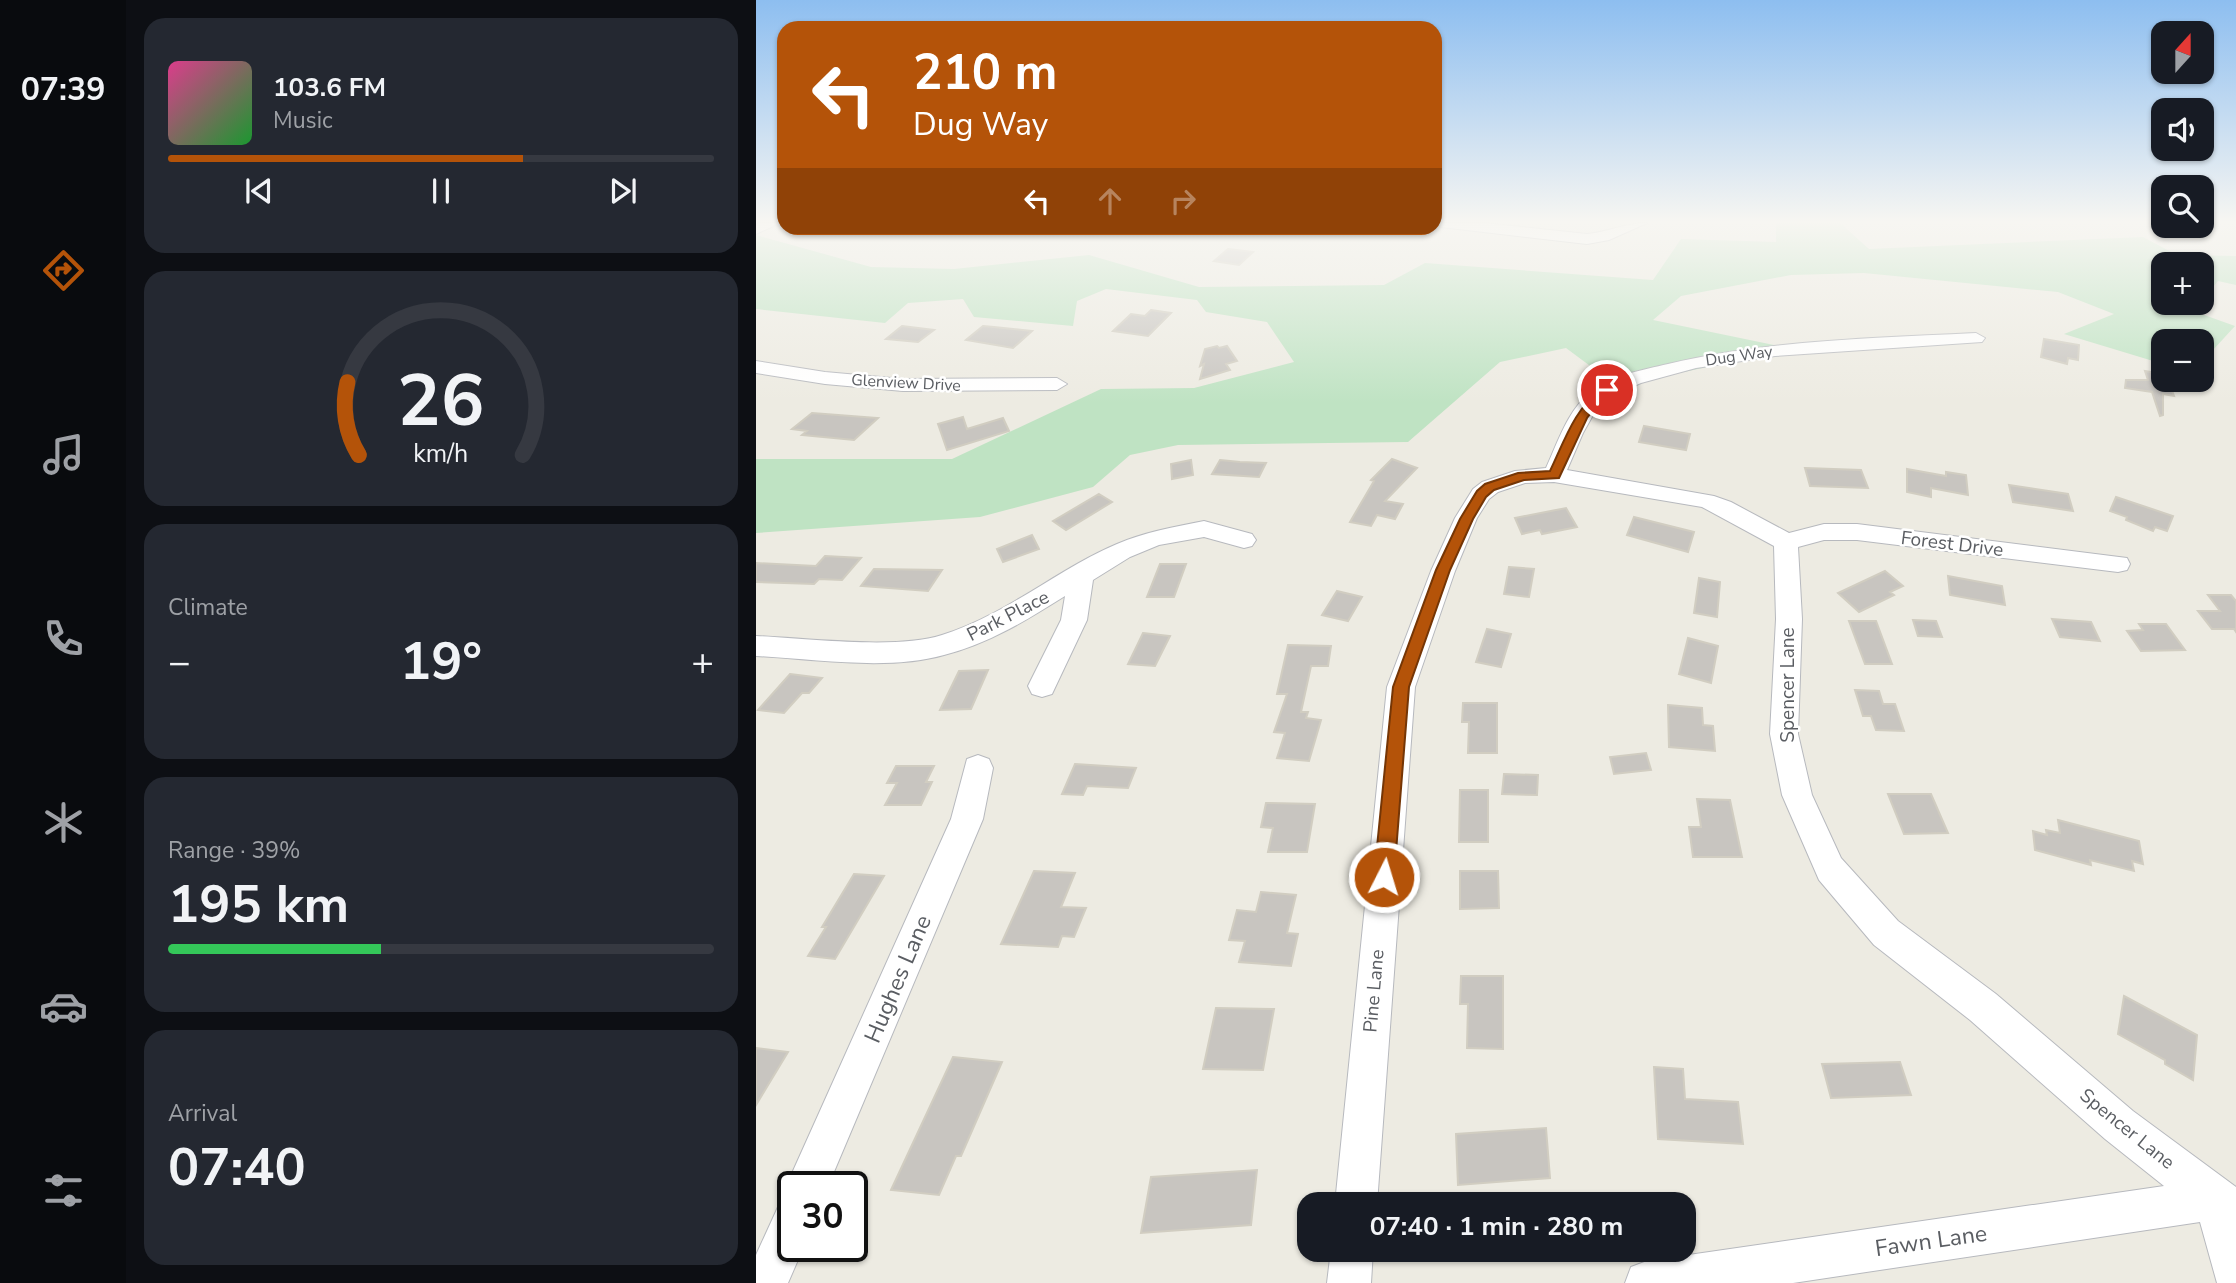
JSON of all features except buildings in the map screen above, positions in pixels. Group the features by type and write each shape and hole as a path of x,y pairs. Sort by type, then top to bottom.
{"street":[{"name":"Dug Way","path":"1554,475 1589,406 1607,390 1642,377 1687,364 1762,352 1976,338"},
{"name":"Glenview Drive","path":"756,367 903,386 1057,384"},
{"path":"1554,475 1706,501 1723,507 1786,542"},
{"name":"Pine Lane","path":"1357,1192 1401,687 1443,570 1466,519 1481,494 1503,481 1523,476 1554,475"},
{"name":"Park Place","path":"756,646 894,652 942,646 1001,623 1122,551 1171,533 1204,529 1244,540"},
{"name":"Forest Drive","path":"1786,542 1824,532 1857,532 2118,565"},
{"name":"Spencer Lane","path":"1786,542 1789,619 1784,734 1797,795 1830,869 1886,933 1983,1007 2119,1125 2226,1203"},
{"path":"1042,686 1074,620 1081,577"},
{"name":"Hughes Lane","path":"814,1171 967,819 978,768"},
{"path":"2226,1203 2236,1276"},
{"name":"Fawn Lane","path":"1647,1283 2226,1203"},
{"path":"766,1283 777,1258"},
{"path":"1349,1283 1351,1262"}],"green space":[{"path":"756,283 1185,283 1199,287 1388,283 1750,283 1681,296 1653,320 1793,349 1617,386 1566,348 1500,362 1408,442 1178,445 1130,455 1093,487 980,517 756,533 756,459 952,459 1101,389 1194,388 1294,362 1267,322 1206,312 1197,300 1106,289 1077,301 1073,326 974,317 963,299 908,303 885,323 756,309"},
{"path":"1965,283 2151,283 2151,315 2204,315 2235,326 2214,349 2214,329 2151,329 2151,360 2064,334 2114,314 2058,292"}],"route":[{"path":"1384,877 1401,687 1443,570 1466,519 1481,494 1490,487 1523,476 1554,475 1581,418 1597,397 1607,390"}]}
